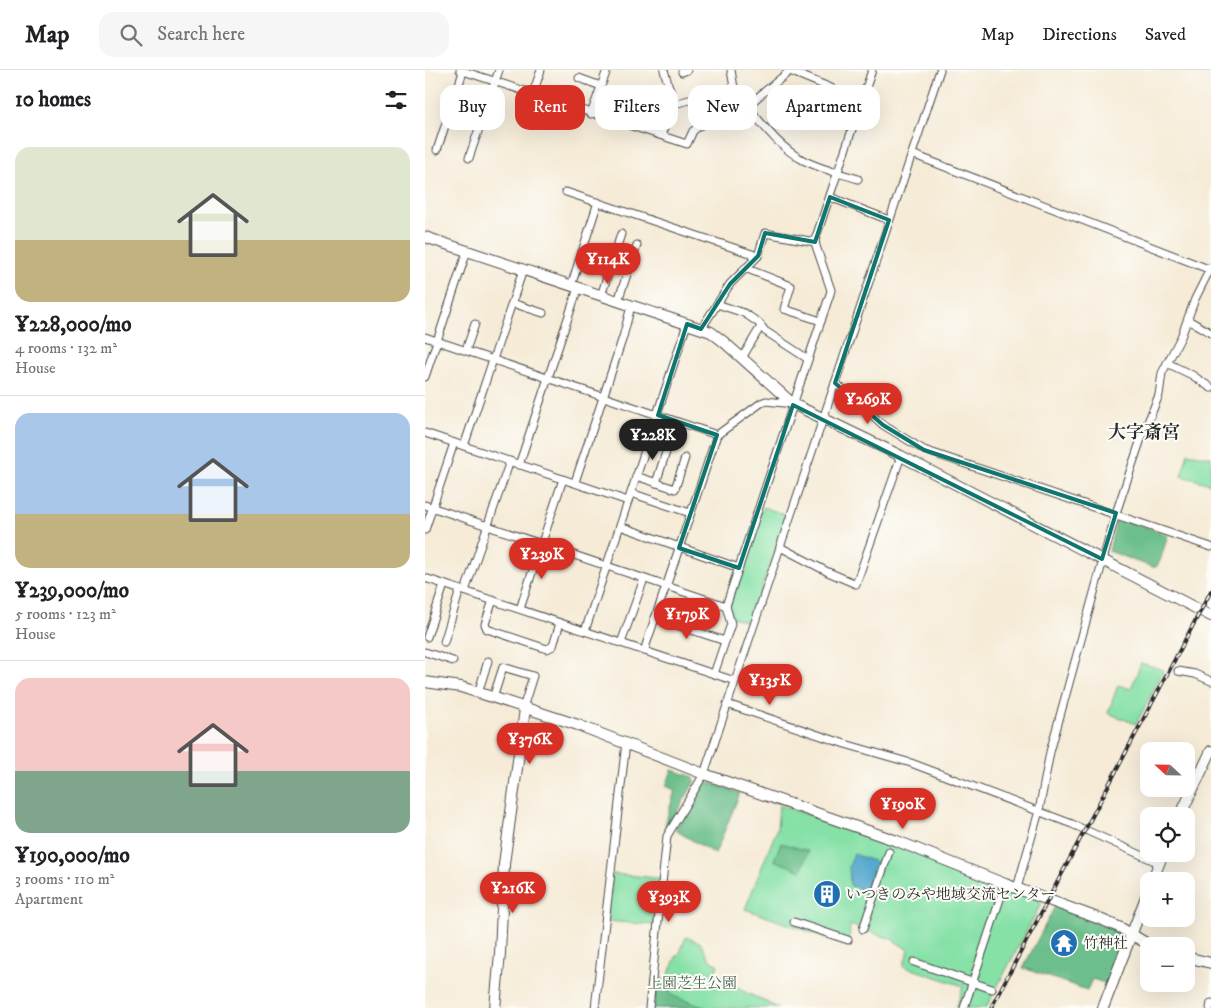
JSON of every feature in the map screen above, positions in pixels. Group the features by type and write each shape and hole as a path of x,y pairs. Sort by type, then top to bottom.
{"street":[{"path":"469,158 499,70"},
{"path":"536,85 541,70"},
{"path":"601,85 607,70"},
{"path":"664,70 668,85"},
{"path":"731,70 734,85"},
{"path":"757,95 790,70 824,85"},
{"path":"714,674 731,624 726,606 831,290 815,242 872,70"},
{"path":"649,1008 667,836 704,774 940,70"},
{"path":"437,150 461,71 475,72 515,87"},
{"path":"579,78 598,85"},
{"path":"591,114 595,103"},
{"path":"585,112 687,144 695,130"},
{"path":"757,119 773,137 800,159 858,179"},
{"path":"661,135 663,130"},
{"path":"912,154 1211,269 1195,299 1188,320 1167,362 1159,395 1141,439 1116,514 1050,752 1039,812 1017,888"},
{"path":"566,192 758,256"},
{"path":"830,196 889,220"},
{"path":"519,465 548,378 598,202"},
{"path":"700,328 730,284 758,256 765,233 815,242"},
{"path":"601,296 621,234"},
{"path":"425,237 717,335 793,404 901,456 1211,616"},
{"path":"618,302 637,245"},
{"path":"425,377 467,251"},
{"path":"745,268 791,286 784,309 821,321"},
{"path":"464,446 523,270"},
{"path":"512,303 543,313"},
{"path":"717,304 744,314 759,323 765,331 808,359"},
{"path":"575,482 631,306"},
{"path":"1188,320 1211,333"},
{"path":"466,350 475,324"},
{"path":"585,631 687,324"},
{"path":"742,358 761,326"},
{"path":"425,337 717,435"},
{"path":"1167,362 1192,375 1211,388"},
{"path":"835,383 883,425 924,450 1211,547"},
{"path":"645,651 717,435 761,403 766,401 793,404"},
{"path":"425,433 628,501"},
{"path":"425,530 429,507 454,443"},
{"path":"656,483 666,452"},
{"path":"780,547 855,584 901,456"},
{"path":"636,476 675,489 685,458"},
{"path":"444,642 510,461"},
{"path":"520,610 563,479"},
{"path":"631,493 690,513"},
{"path":"429,507 726,606"},
{"path":"620,526 739,568"},
{"path":"621,643 643,579"},
{"path":"426,581 463,590 735,681"},
{"path":"427,637 443,584"},
{"path":"493,600 485,624 487,629 547,649 553,646 560,623"},
{"path":"655,618 725,641"},
{"path":"425,652 453,661"},
{"path":"477,693 488,661"},
{"path":"493,698 503,667 533,676 524,708 504,864 500,953 495,1008"},
{"path":"1178,671 1195,674 1211,681"},
{"path":"425,686 425,682 448,685 578,725 704,774 897,841 1005,884 1094,916 1121,928 1140,939"},
{"path":"727,704 845,744 911,763 1140,850"},
{"path":"595,1008 626,743"},
{"path":"1184,807 1211,751"},
{"path":"863,929 889,852"},
{"path":"964,1008 1005,884"},
{"path":"1103,1008 1140,912"},
{"path":"794,922 847,940"},
{"path":"1195,959 1211,963"},
{"path":"914,962 992,989"},
{"path":"1209,1008 1211,1003"}],"highlighted area":[{"path":"830,197 889,220 835,383 883,425 924,450 1116,513 1102,559 793,405 739,568 679,548 717,435 658,415 687,324 701,329 730,284 758,256 765,233 815,242"}],"green space":[{"path":"1188,453 1211,457 1211,484 1181,476"},
{"path":"763,507 787,515 750,623 732,617 729,607"},
{"path":"1117,517 1168,535 1160,561 1156,567 1109,551"},
{"path":"1141,663 1164,670 1136,724 1108,713 1118,685 1131,689"},
{"path":"672,770 694,777 695,781 668,827 665,825 675,790 666,786"},
{"path":"705,781 740,793 715,854 675,830"},
{"path":"779,805 887,841 1042,902 986,1008 956,1008 963,986 903,966 909,950 891,939 850,925 849,946 745,909 777,829"},
{"path":"781,843 808,851 801,871 774,860"},
{"path":"613,874 659,878 654,925 607,921"},
{"path":"1055,906 1120,932 1123,942 1107,984 1092,979 1087,990 1023,968"},
{"name":"上園芝生公園","path":"686,937 701,943 710,960 718,965 715,973 745,992 778,1008 653,1008 656,977 666,980"},
{"path":"657,982 671,988 670,993 673,996 706,1008 654,1008"}],"water":[{"path":"854,854 876,862 865,891 850,885 849,866"}],"railway":[{"path":"991,1008 1211,591"}],"place":[{"name":"いつきのみや地域交流センター","path":"827,894"},
{"name":"竹神社","path":"1064,943"}],"district":[{"name":"大字斎宮","path":"1144,433"}]}
